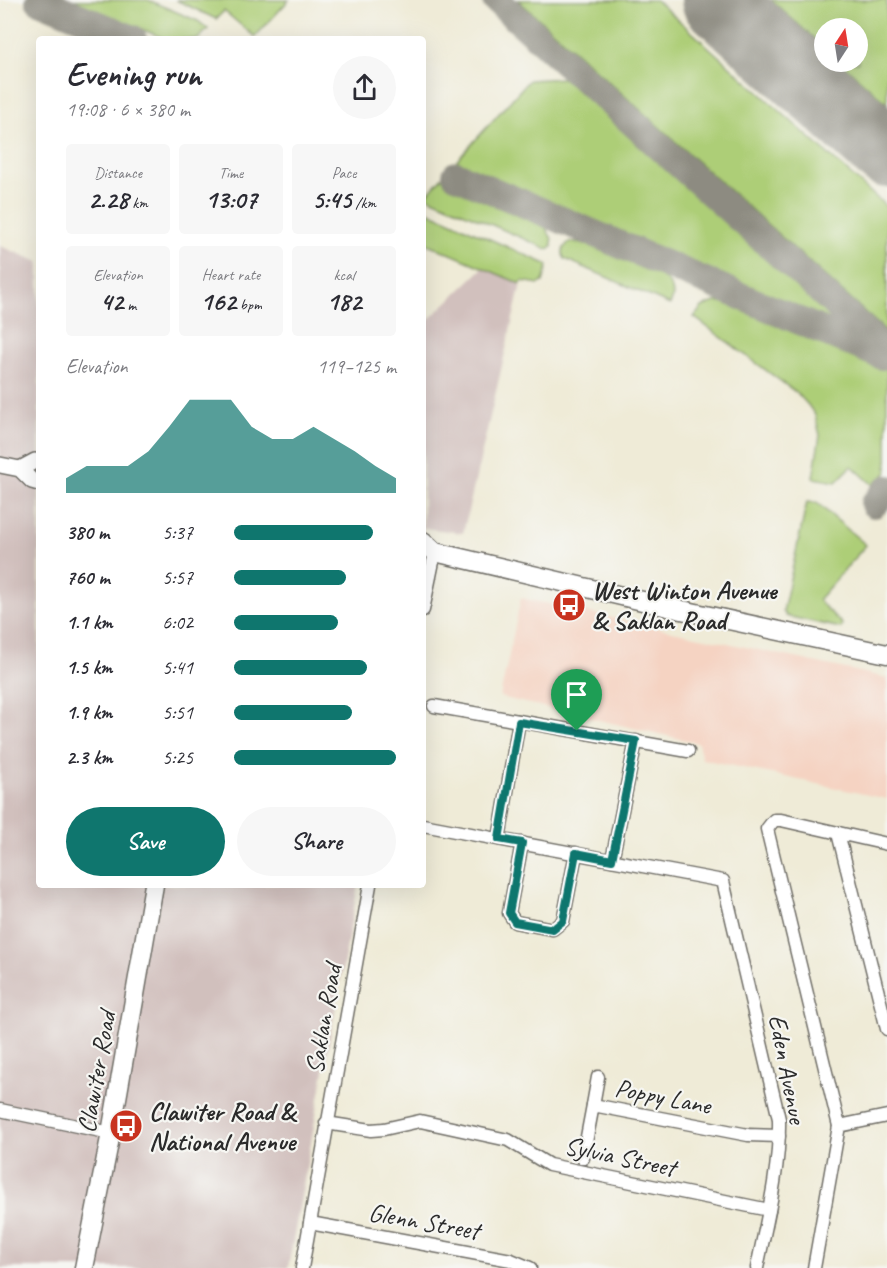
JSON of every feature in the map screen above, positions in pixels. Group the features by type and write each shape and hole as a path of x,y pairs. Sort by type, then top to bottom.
{"main road":[{"path":"427,550 668,607 887,654"},
{"name":"Clawiter Road","path":"84,1268 111,1133 153,888"}],"street":[{"path":"20,469 36,461"},
{"path":"0,465 20,469 36,482"},
{"path":"426,565 427,550"},
{"path":"434,706 688,751"},
{"path":"499,839 519,722"},
{"path":"426,826 612,860 636,741"},
{"path":"814,1268 839,1126 767,829 774,820 781,820 887,844"},
{"path":"837,833 887,1029"},
{"path":"522,843 509,913 515,922 553,929 563,921 576,853"},
{"name":"Eden Avenue","path":"612,860 723,881 779,1119 777,1166 757,1268"},
{"name":"Saklan Road","path":"302,1268 369,888"},
{"path":"593,1105 598,1077"},
{"name":"Poppy Lane","path":"583,1158 593,1105 748,1135 779,1136"},
{"path":"0,1110 111,1133"},
{"path":"839,1126 887,1116"},
{"name":"Sylvia Street","path":"326,1123 371,1130 420,1121 508,1140 549,1165 769,1210"},
{"name":"Glenn Street","path":"310,1223 511,1260 530,1268"}],"shaded area":[{"path":"0,246 36,261 36,888 357,888 288,1268 0,1268"},
{"path":"484,267 521,284 463,533 426,528 426,322"},
{"path":"521,598 887,678 887,799 702,759 698,743 500,697"}],"green space":[{"path":"69,0 148,0 198,21 208,29 201,36 159,36"},
{"path":"176,0 289,0 256,36 224,11 216,19"},
{"path":"518,0 656,0 887,207 887,332"},
{"path":"771,0 887,0 887,103 851,72 868,72 868,18 814,18 814,38"},
{"path":"565,78 836,322 826,320 462,164 445,183 545,226 552,239 552,247 545,248 428,197 428,193 529,80"},
{"path":"426,210 548,265 543,282 539,284 522,281 521,284 426,243"},
{"path":"570,242 584,243 660,275 672,288 673,296 670,305 565,259 563,249"},
{"path":"715,302 723,302 887,368 887,472 874,486 852,466 836,482 813,478 820,435 815,415 798,394 694,317 702,307"},
{"path":"807,502 817,503 866,545 818,600 842,624 841,628 786,616 783,611"}],"taxiway":[{"path":"39,0 126,36"},
{"path":"496,0 887,351"},
{"path":"456,175 882,356"},
{"path":"874,504 887,489"}],"runway":[{"path":"717,0 887,152"}],"place":[{"name":"West Winton Avenue & Saklan Road","path":"569,605"},
{"name":"Clawiter Road & National Avenue","path":"126,1126"}],"route":[{"path":"519,722 577,731 636,741 612,860 576,853 563,921 553,929 515,922 509,913 522,843 499,839 519,722"}]}
